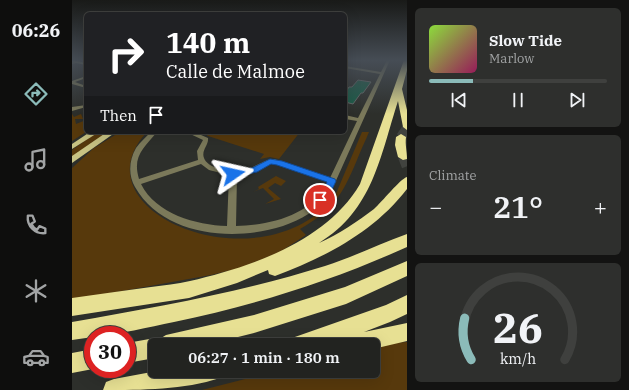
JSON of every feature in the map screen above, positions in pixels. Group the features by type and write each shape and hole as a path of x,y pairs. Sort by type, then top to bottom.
{"highway":[{"path":"189,290 284,258 334,224 357,200 366,184 402,78"},
{"path":"400,84 401,99 407,127"},
{"path":"401,136 400,145 403,157"},
{"path":"72,307 189,290 234,282 262,274 333,244 366,223 380,212 392,201 407,182"},
{"path":"72,331 154,318 295,284 362,261 407,240"},
{"path":"195,338 254,324 346,295 407,268"},
{"path":"319,338 390,313 407,304"},
{"path":"379,338 403,333"},
{"path":"136,351 148,349"},
{"path":"72,363 84,361"},
{"path":"114,390 177,378"}],"main road":[{"path":"72,148 92,134"},
{"path":"72,160 109,134"}],"street":[{"path":"72,83 83,78"},
{"path":"152,134 143,143 135,159 134,172 136,183 142,194 149,202 177,220 201,227 231,230 264,227 290,220 314,206 326,194 380,78"},
{"path":"72,83 84,86"},
{"path":"72,88 79,85"},
{"path":"72,109 84,106"},
{"path":"347,118 359,122"},
{"path":"347,120 359,122"},
{"path":"195,134 206,139 200,152 202,161 211,168 233,174 247,172 265,163 274,161 332,181"},
{"path":"136,183 202,161"},
{"path":"231,230 233,174"}],"shaded area":[{"path":"72,114 74,117 81,114 83,119 75,119 76,124 84,121 84,133 72,141"},
{"path":"362,132 369,132 348,179 337,198 322,214 300,229 306,235 280,252 240,268 211,275 72,300 72,168 94,148 117,134 146,134 131,162 134,189 154,212 186,229 224,238 264,236 303,223 335,196"},
{"path":"94,134 105,134 72,157 72,150"},
{"path":"205,134 298,134 279,159 270,157 260,159 264,154"},
{"path":"276,176 286,181 281,186 275,183 268,188 281,199 265,204 274,199 263,188 253,192 259,189 258,187"},
{"path":"407,342 407,390 202,390 249,378 380,378 380,344"}],"building":[{"path":"358,80 371,82 353,104 347,102 347,90 349,87 352,87"}],"tunnel":[{"path":"401,137 407,128"},
{"path":"403,157 407,167"}],"route":[{"path":"233,174 254,170 265,163 274,161 332,181 326,194 320,200"}]}
